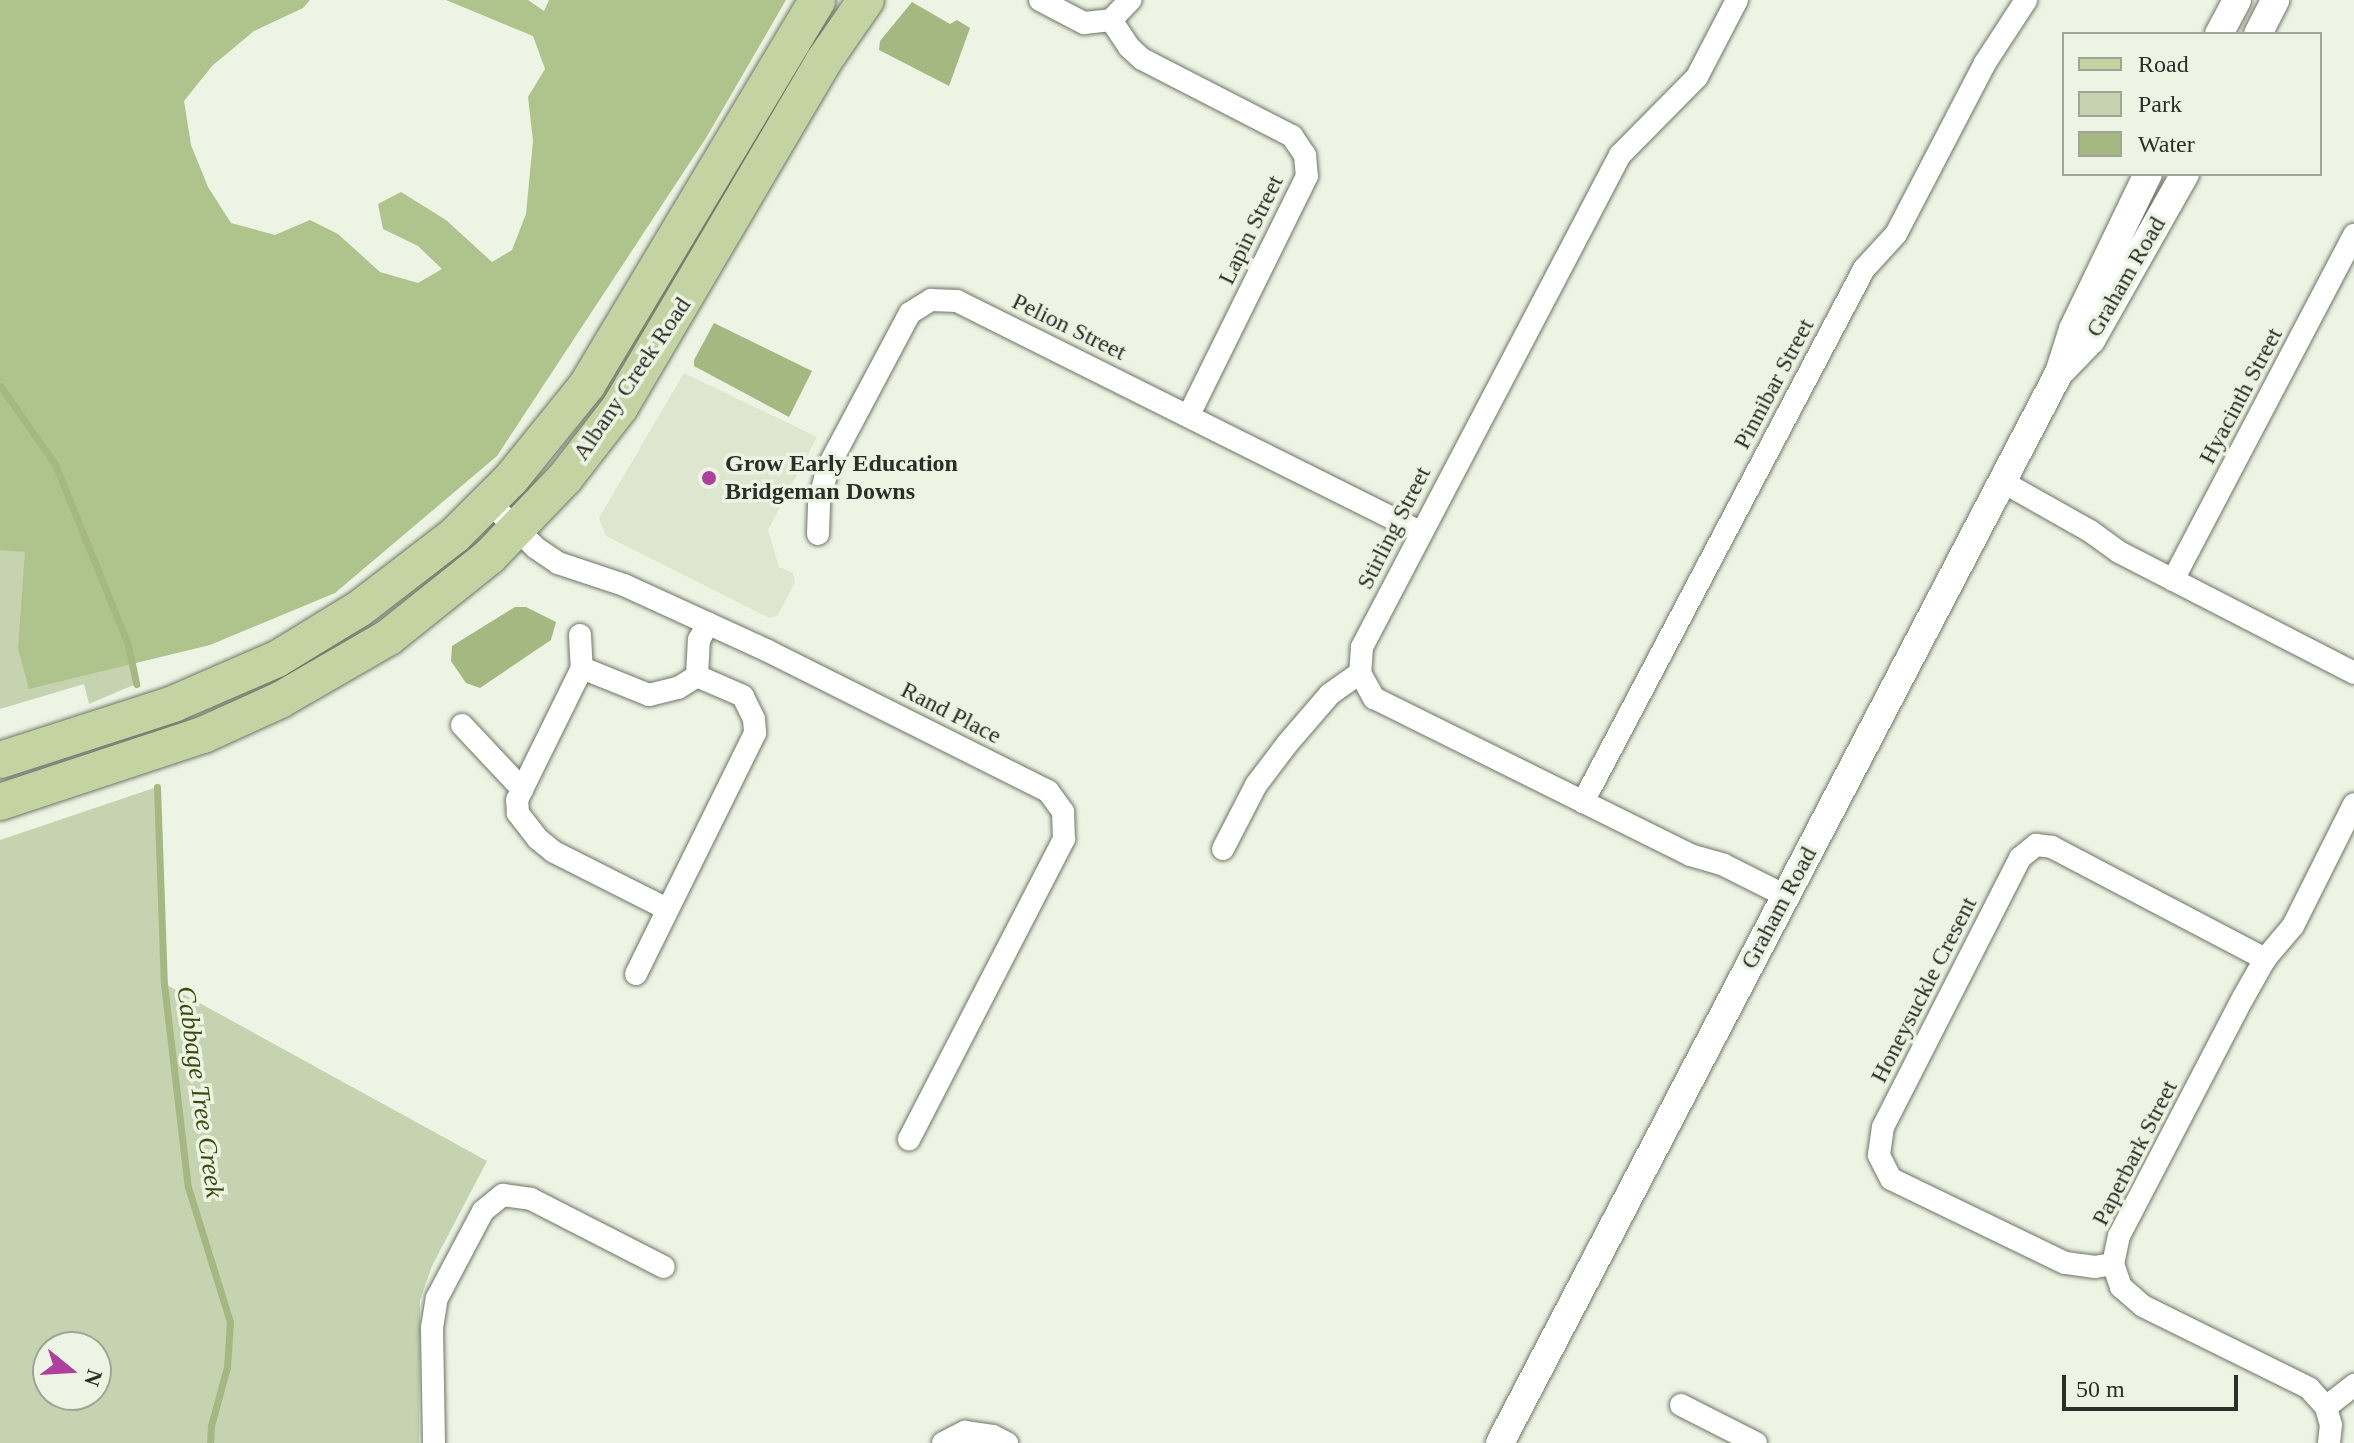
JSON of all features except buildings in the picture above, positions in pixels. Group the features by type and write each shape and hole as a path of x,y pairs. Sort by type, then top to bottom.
{"main road":[{"name":"Albany Creek Road","path":"0,760 173,704 277,659 337,624 392,586 489,502 546,438 587,385 817,0"},
{"name":"Albany Creek Road","path":"0,802 203,735 314,683 423,613 517,530 575,467 634,385 823,62 866,0"}],"street":[{"path":"1040,0 1084,23 1111,20 1130,0"},
{"name":"Stirling Street","path":"1360,673 1362,647 1620,155 1697,77 1737,0"},
{"name":"Pinnibar Street","path":"1583,802 1864,269 1896,234 1985,63 2026,0"},
{"path":"2220,32 2237,0"},
{"path":"2259,32 2275,0"},
{"name":"Lapin Street","path":"1111,20 1129,47 1142,59 1292,136 1305,155 1307,176 1189,415"},
{"name":"Graham Road","path":"1500,1443 2059,373 2073,329 2147,176"},
{"name":"Graham Road","path":"2059,373 2091,340 2184,176"},
{"name":"Hyacinth Street","path":"2173,580 2354,235"},
{"name":"Pelion Street","path":"818,534 819,501 828,467 910,313 931,300 957,301 1420,532"},
{"path":"2003,482 2173,580 2354,673"},
{"name":"Rand Place","path":"489,502 517,530 558,563 624,585 708,623 1048,791 1063,812 1064,839 909,1139"},
{"path":"697,676 699,640 708,623"},
{"path":"580,635 582,668 517,800 518,813 538,839 554,852 667,909"},
{"path":"582,668 649,695 678,688 697,676"},
{"path":"1223,849 1256,785 1287,744 1330,694 1360,673 1374,698 1690,855 1724,865 1786,896"},
{"path":"636,974 755,733 754,719 743,696 697,676"},
{"path":"462,725 522,789"},
{"name":"Paperbark Street","path":"2326,1407 2309,1388 2143,1306 2121,1287 2113,1264 2119,1236 2265,959 2293,926 2354,804"},
{"name":"Honeysuckle Cresent","path":"2113,1264 2095,1267 2065,1263 1891,1179 1879,1155 1883,1127 2020,858 2036,845 2052,847 2265,959"},
{"path":"434,1443 432,1328 437,1298 483,1211 503,1195 531,1199 664,1267"},
{"path":"2329,1443 2331,1425 2326,1407 2354,1385"},
{"path":"1681,1405 1756,1443"},
{"path":"943,1443 965,1432 993,1436 1007,1443"}],"shaded area":[{"path":"0,0 310,0 303,8 254,31 212,66 184,101 191,145 208,187 231,223 275,235 310,220 338,234 380,272 418,283 442,269 418,246 383,229 378,204 401,192 446,220 492,262 512,250 526,214 533,141 528,97 545,69 533,36 446,0 528,0 544,11 549,0 786,0 706,138 497,456 335,593 210,645 29,689 18,649 25,552 0,550"},
{"name":"Grow Early Education Bridgeman Downs","path":"684,373 817,437 768,530 779,567 793,573 795,582 778,615 769,618 606,536 599,518"}],"green space":[{"path":"0,386 128,645 136,684 89,704 84,684 0,709"},
{"path":"157,787 165,984 487,1161 432,1266 420,1300 419,1443 0,1443 0,840"}],"water":[{"path":"912,2 950,24 957,20 970,28 949,86 879,50 880,41"},
{"path":"714,323 812,371 789,417 694,366 694,360"},
{"path":"515,607 526,607 556,622 551,640 480,688 466,683 451,661 452,646"}],"waterway":[{"name":"Cabbage Tree Creek","path":"0,386 55,464 128,645 136,684"},
{"name":"Cabbage Tree Creek","path":"157,787 164,984 188,1187 230,1322 227,1367 211,1426 210,1443"}],"place":[{"name":"Grow Early Education Bridgeman Downs","path":"709,478"}]}
